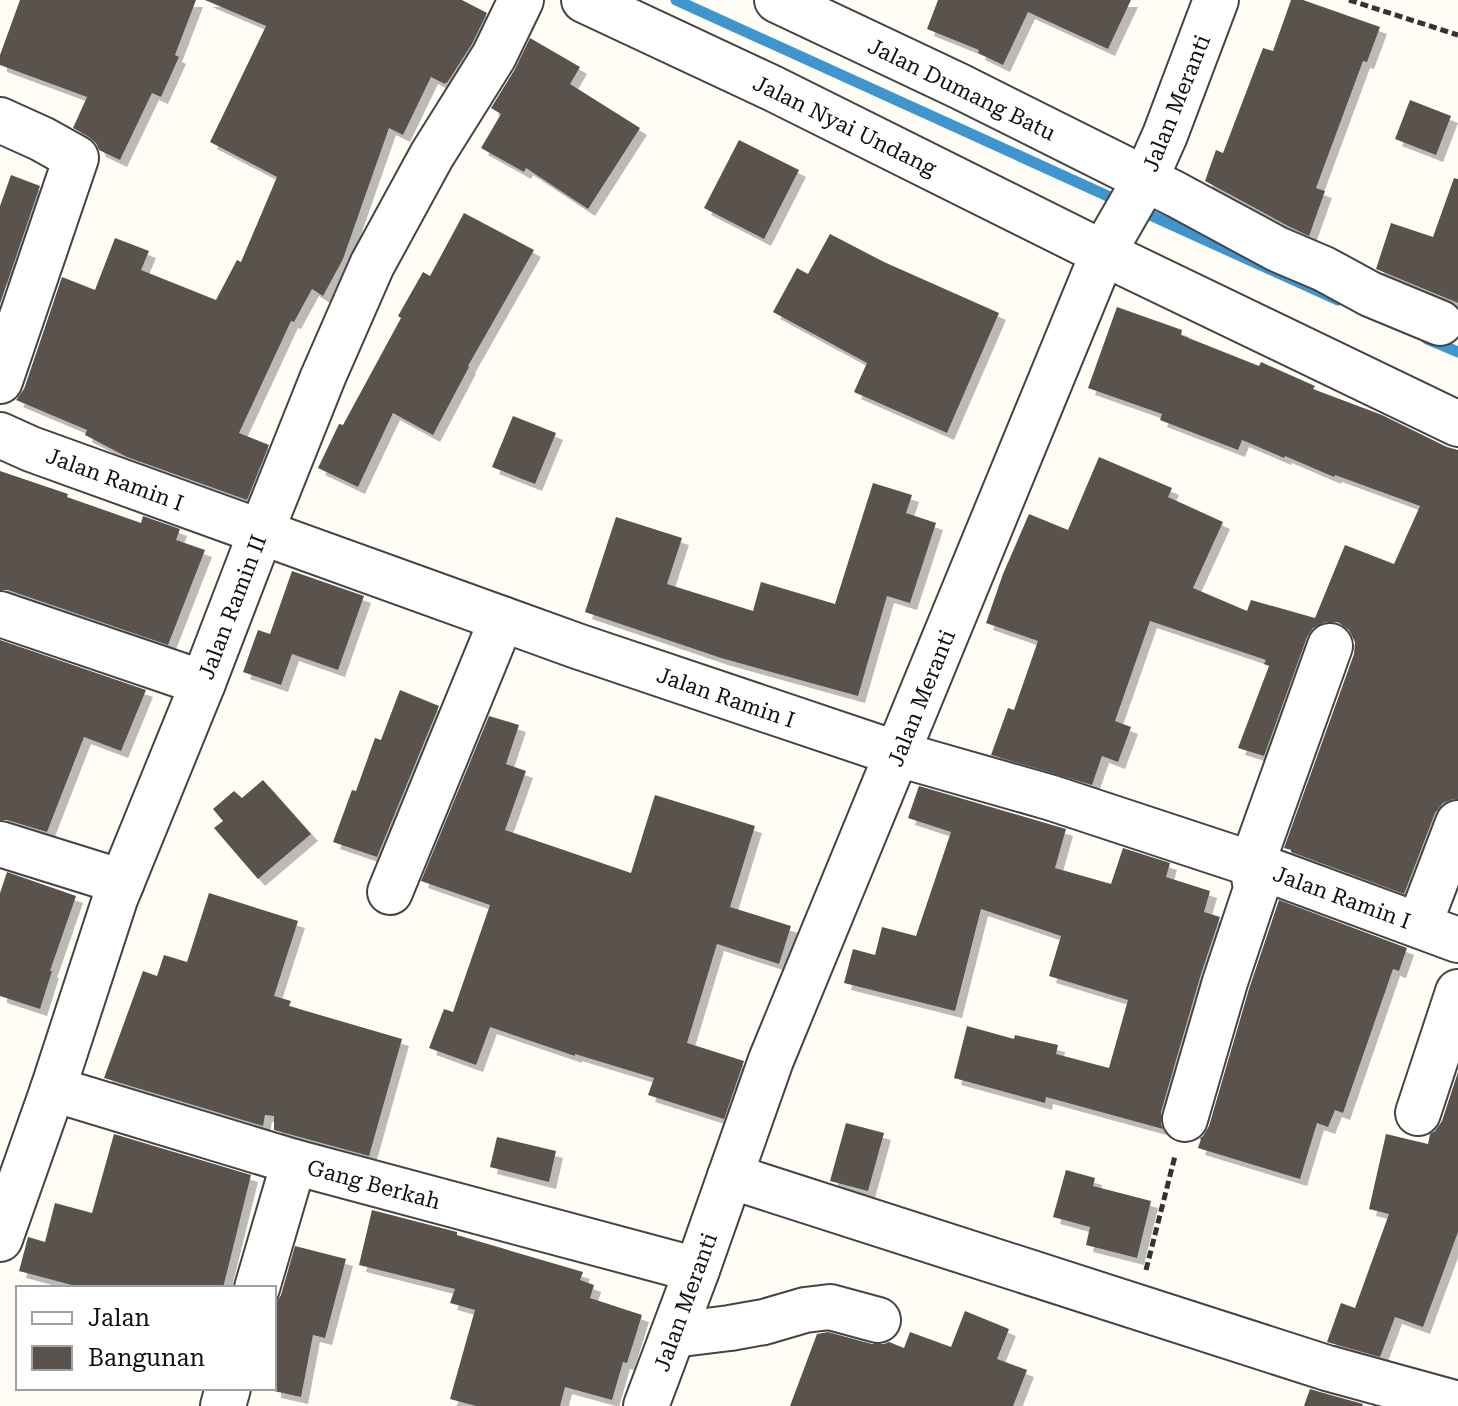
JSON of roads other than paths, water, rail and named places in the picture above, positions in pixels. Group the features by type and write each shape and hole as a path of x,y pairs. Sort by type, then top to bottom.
{"street":[{"name":"Jalan Ramin II","path":"0,1239 13,1159 53,1089 122,882 323,377 372,265 432,155 494,56 521,0"},
{"name":"Jalan Nyai Undang","path":"584,0 772,88 1124,216"},
{"name":"Jalan Dumang Batu","path":"777,0 839,13 959,86 1124,216"},
{"name":"Jalan Meranti","path":"646,1406 794,1003 1124,216 1165,135 1216,0"},
{"path":"0,120 76,158 0,381"},
{"path":"1124,216 1177,195 1277,249 1324,269 1370,294 1440,323"},
{"path":"1124,216 1458,424"},
{"name":"Jalan Ramin I","path":"0,435 31,449 690,685 898,754 1052,798 1252,864 1438,932"},
{"path":"0,614 203,683"},
{"path":"390,892 502,619"},
{"path":"1185,1119 1256,889 1252,864 1330,646"},
{"path":"1438,932 1458,823"},
{"path":"0,844 122,882"},
{"path":"1418,1113 1458,992"},
{"name":"Gang Berkah","path":"53,1089 294,1162 697,1270"},
{"path":"258,1286 294,1162"},
{"path":"730,1176 1136,1306 1349,1390 1458,1404"},
{"path":"673,1335 764,1322 805,1310 830,1307 878,1320"}],"waterway":[{"path":"676,0 1123,203"},
{"path":"1139,210 1338,300"},
{"path":"1427,339 1458,352"}]}
